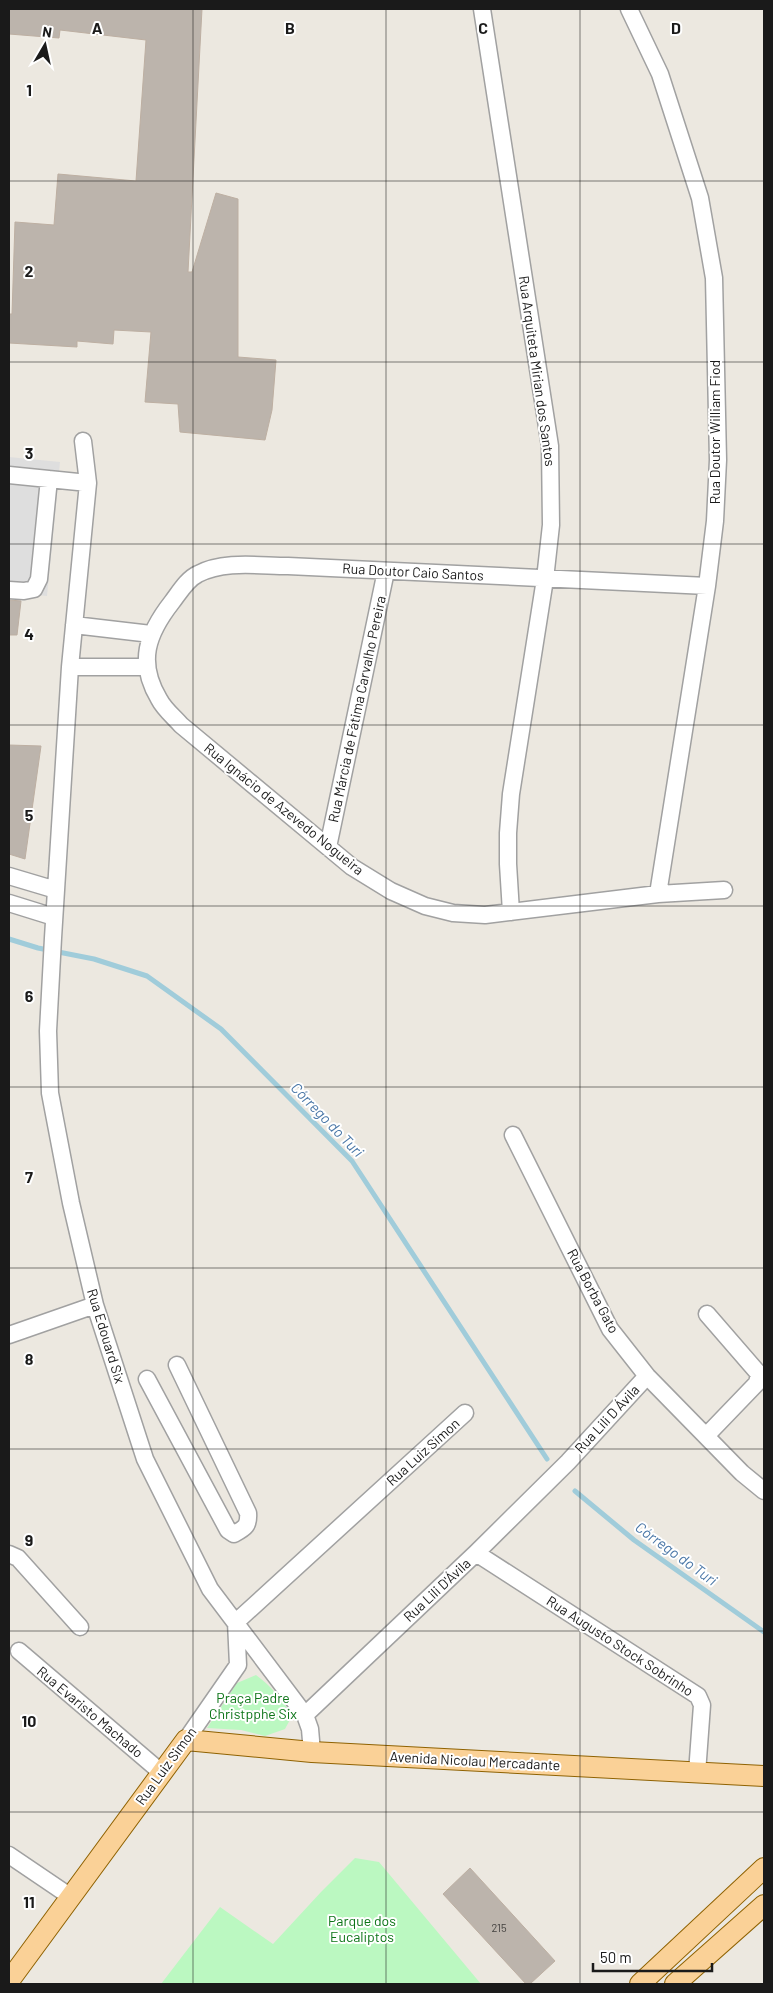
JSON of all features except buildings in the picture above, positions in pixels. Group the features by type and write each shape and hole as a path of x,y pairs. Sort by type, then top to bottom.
{"main road":[{"name":"Avenida Nicolau Mercadante","path":"186,1740 312,1752 764,1776"},
{"name":"Rua Luiz Simon","path":"9,1981 186,1740"},
{"path":"640,1984 764,1868"},
{"path":"675,1984 764,1905"}],"street":[{"name":"Rua Arquiteta Mirian dos Santos","path":"482,9 550,446 551,525 545,579 511,794 508,833 511,912"},
{"name":"Rua Doutor William Fiod","path":"629,9 660,74 700,198 714,278 718,460 715,521 707,586 658,894"},
{"name":"Rua Edouard Six","path":"83,441 88,483 70,667 54,917 48,1031 50,1092 70,1203 94,1305 145,1459 210,1589 305,1715"},
{"path":"9,475 88,483"},
{"path":"9,590 24,591 34,589 39,579 49,479"},
{"name":"Rua Doutor Caio Santos","path":"150,634 181,590 196,574 214,568 242,566 386,571 707,586"},
{"name":"Rua Márcia de Fátima Carvalho Pereira","path":"328,847 386,571"},
{"path":"74,625 150,634"},
{"name":"Rua Ignácio de Azevedo Nogueira","path":"150,634 146,667 159,700 181,725 352,867 391,891 425,906 453,913 477,915 658,894 724,890"},
{"path":"70,667 146,667"},
{"path":"9,876 56,890"},
{"path":"9,903 54,917"},
{"name":"Rua Borba Gato","path":"514,1135 610,1329 647,1376 742,1473 764,1491"},
{"path":"9,1335 94,1305"},
{"path":"706,1436 756,1383 759,1374 707,1314"},
{"path":"147,1379 228,1530 234,1534 245,1528 249,1521 248,1513 177,1365"},
{"name":"Rua Lili D Ávila","path":"568,1462 647,1376"},
{"name":"Rua Luiz Simon","path":"236,1622 465,1414"},
{"name":"Rua Lili D'Ávila","path":"305,1715 476,1553 568,1462"},
{"name":"Rua Augusto Stock Sobrinho","path":"476,1553 698,1696 702,1705 697,1773"},
{"path":"9,1554 18,1558 80,1626"},
{"path":"236,1622 238,1665 268,1666"},
{"name":"Rua Evaristo Machado","path":"19,1651 162,1772"},
{"name":"Rua Luiz Simon","path":"186,1740 238,1665"},
{"path":"305,1715 310,1729 312,1752"},
{"path":"9,1854 71,1897"}],"green space":[{"name":"Praça Padre Christpphe Six","path":"256,1675 276,1694 292,1716 285,1729 265,1736 241,1730 207,1728 237,1683"},
{"name":"Parque dos Eucaliptos","path":"355,1858 379,1862 481,1984 161,1984 220,1907 273,1944"}],"shaded area":[{"path":"9,457 60,462 47,596 9,592"}],"waterway":[{"name":"Córrego do Turi","path":"9,939 38,948 94,959 147,976 221,1029 352,1161 547,1459"},
{"name":"Córrego do Turi","path":"575,1491 634,1540 764,1632"}]}
